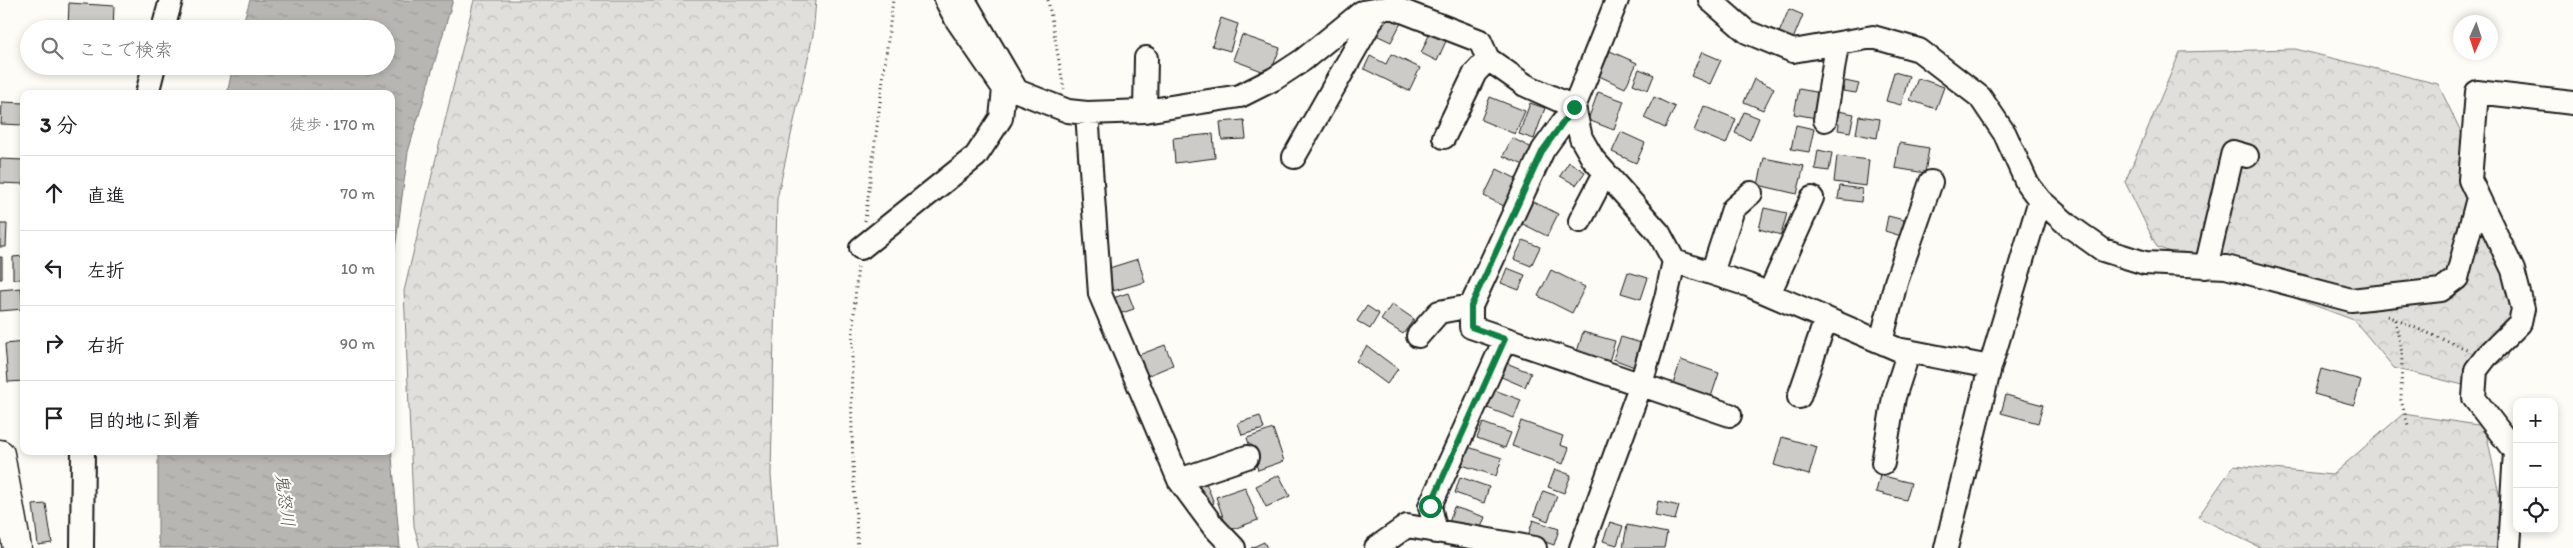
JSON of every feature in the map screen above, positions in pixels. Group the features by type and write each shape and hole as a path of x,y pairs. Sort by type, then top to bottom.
{"main road":[{"path":"0,454 5,516 17,548"}],"street":[{"path":"165,20 171,0"},
{"path":"861,248 976,156 1001,118 1004,89 956,19 946,0"},
{"path":"964,0 1017,90 1078,112 1144,111 1240,96 1274,80 1303,60 1362,12 1392,7 1422,9 1480,41 1488,59 1525,85 1574,107"},
{"path":"1617,0 1574,107 1543,150 1471,306 1471,327 1730,415"},
{"path":"1710,0 1747,32 1793,51 1873,37 1919,50 1980,97 2005,134 2027,182 2040,200 2068,225 2103,250 2145,263 2226,267 2351,300 2442,290 2457,278 2478,198"},
{"path":"1294,157 1378,9"},
{"path":"1825,120 1837,44"},
{"path":"1144,111 1146,58"},
{"path":"1444,137 1475,73 1488,59"},
{"path":"148,90 152,75"},
{"path":"2509,548 2515,452 2474,398 2476,370 2486,357 2520,324 2523,309 2514,270 2470,180 2477,92 2573,103"},
{"path":"1574,107 1581,138 1593,159 1659,233 1674,261 1666,298 1641,384 1581,548"},
{"path":"1078,112 1100,294 1179,480 1213,526 1234,548"},
{"path":"2206,267 2233,152 2247,156"},
{"path":"1580,221 1605,173"},
{"path":"1881,342 1896,282 1931,182"},
{"path":"1712,273 1733,210 1751,193"},
{"path":"1769,294 1812,198"},
{"path":"1946,548 1990,367 2040,200"},
{"path":"1674,261 1769,294 1881,342 1910,351 1990,367"},
{"path":"1418,336 1439,312 1471,306"},
{"path":"1799,397 1826,319"},
{"path":"1436,532 1430,506 1505,339"},
{"path":"1882,463 1894,397 1910,351"},
{"path":"82,548 83,455"},
{"path":"1179,480 1248,457"},
{"path":"1376,548 1402,540 1407,526 1535,548"}],"path":[{"path":"858,548 853,479 853,359 861,248 893,0"},
{"path":"1048,0 1078,112"},
{"path":"2351,300 2486,357"},
{"path":"2395,320 2402,353 2401,400 2408,425"}],"green space":[{"path":"474,0 816,0 813,35 777,199 771,475 777,548 420,548 414,526 404,291"},
{"path":"2295,49 2438,84 2488,188 2515,288 2507,358 2463,385 2394,368 2354,320 2157,247 2125,182 2180,52"},
{"path":"2403,414 2485,426 2510,548 2261,548 2198,517 2234,465 2332,475"}],"water":[{"path":"250,0 453,0 408,152 395,249 395,90 228,90 231,75 395,75 395,20 244,20"},
{"name":"鬼怒川","path":"158,455 392,455 400,548 160,548 158,539"}],"building":[{"path":"69,3 114,6 113,20 68,20"},
{"path":"1789,9 1803,15 1793,39 1779,33"},
{"path":"1386,13 1402,21 1391,42 1374,34"},
{"path":"1221,18 1238,24 1230,51 1212,46"},
{"path":"1430,33 1446,41 1437,61 1421,53"},
{"path":"1242,35 1280,48 1270,74 1233,60"},
{"path":"1610,51 1637,63 1625,88 1599,76"},
{"path":"1702,52 1721,60 1710,84 1691,76"},
{"path":"1391,54 1420,68 1409,91 1364,69 1370,56 1386,64"},
{"path":"1639,69 1654,75 1648,90 1633,84"},
{"path":"1894,72 1909,76 1901,105 1886,101"},
{"path":"1918,78 1944,87 1936,109 1910,100"},
{"path":"1754,79 1774,88 1763,110 1744,102"},
{"path":"1845,81 1859,84 1856,93 1843,91"},
{"path":"1799,89 1821,93 1816,118 1794,114"},
{"path":"1598,92 1624,101 1614,130 1588,120"},
{"path":"1490,97 1525,111 1515,134 1481,120"},
{"path":"1654,97 1675,107 1665,128 1644,118"},
{"path":"2,102 20,103 20,125 1,124"},
{"path":"1530,103 1545,108 1534,139 1519,134"},
{"path":"1704,106 1736,119 1726,144 1694,131"},
{"path":"1833,110 1854,114 1850,132 1838,130 1839,124 1831,122"},
{"path":"1744,112 1759,118 1750,140 1735,133"},
{"path":"1859,116 1880,119 1877,138 1856,134"},
{"path":"1244,120 1246,139 1222,140 1220,122"},
{"path":"1796,125 1814,129 1809,152 1791,149"},
{"path":"1621,132 1645,143 1636,163 1612,152"},
{"path":"1213,134 1215,158 1175,163 1173,138"},
{"path":"1512,138 1534,149 1526,166 1503,156"},
{"path":"1899,143 1929,148 1925,173 1895,168"},
{"path":"1818,150 1832,153 1829,171 1815,169"},
{"path":"1837,156 1869,160 1866,186 1834,182"},
{"path":"1764,158 1804,166 1797,194 1758,185"},
{"path":"0,159 20,160 20,184 0,183"},
{"path":"1569,162 1585,172 1576,185 1560,176"},
{"path":"1497,169 1517,179 1504,206 1484,196"},
{"path":"1840,186 1862,189 1861,202 1838,199"},
{"path":"1532,201 1558,214 1547,236 1521,223"},
{"path":"1764,208 1787,213 1781,235 1759,229"},
{"path":"1888,216 1904,220 1901,236 1885,231"},
{"path":"0,224 7,224 6,247 0,247"},
{"path":"1523,240 1540,247 1531,266 1514,259"},
{"path":"20,256 20,279 13,279 13,257"},
{"path":"0,257 2,257 2,279 0,279"},
{"path":"1138,259 1145,282 1113,291 1106,269"},
{"path":"1507,268 1525,275 1519,290 1501,283"},
{"path":"1551,270 1585,287 1572,313 1538,296"},
{"path":"1628,272 1648,278 1641,299 1621,293"},
{"path":"20,288 20,309 0,311 0,290"},
{"path":"1128,293 1134,309 1116,315 1110,299"},
{"path":"1392,304 1414,319 1403,334 1381,320"},
{"path":"1367,306 1379,314 1370,329 1357,321"},
{"path":"1583,332 1615,341 1608,365 1576,355"},
{"path":"1621,337 1648,345 1640,369 1613,359"},
{"path":"20,342 20,381 8,382 5,344"},
{"path":"1165,345 1173,365 1147,376 1139,355"},
{"path":"1367,346 1398,369 1387,384 1356,361"},
{"path":"1681,360 1719,373 1710,400 1672,387"},
{"path":"1504,362 1531,373 1525,387 1499,376"},
{"path":"2321,369 2361,380 2354,405 2314,394"},
{"path":"1489,388 1521,400 1514,418 1482,406"},
{"path":"2006,395 2043,405 2038,423 2001,413"},
{"path":"1260,416 1264,429 1242,435 1238,423"},
{"path":"1521,421 1563,436 1560,445 1569,448 1563,464 1512,446"},
{"path":"1483,423 1511,433 1505,448 1477,438"},
{"path":"1273,429 1284,461 1258,470 1247,438"},
{"path":"1782,437 1817,447 1809,475 1774,465"},
{"path":"1468,447 1502,458 1496,476 1462,465"},
{"path":"1555,469 1571,475 1564,493 1548,487"},
{"path":"1279,475 1290,496 1266,507 1256,486"},
{"path":"1880,475 1911,483 1906,500 1876,492"},
{"path":"1460,477 1489,487 1484,503 1455,493"},
{"path":"1204,478 1214,503 1203,508 1193,482"},
{"path":"1245,487 1258,520 1228,531 1216,497"},
{"path":"1543,491 1557,496 1548,521 1534,515"},
{"path":"1658,501 1679,506 1675,520 1655,516"},
{"path":"46,504 52,543 38,545 33,505"},
{"path":"1454,507 1485,517 1479,533 1449,523"},
{"path":"1533,520 1559,529 1554,545 1528,536"},
{"path":"1610,522 1623,526 1617,545 1603,541"},
{"path":"1627,525 1667,533 1664,548 1623,548"},
{"path":"1264,542 1267,548 1251,548"}],"route":[{"path":"1430,506 1505,339 1471,327 1471,306 1543,150 1574,107"}]}
